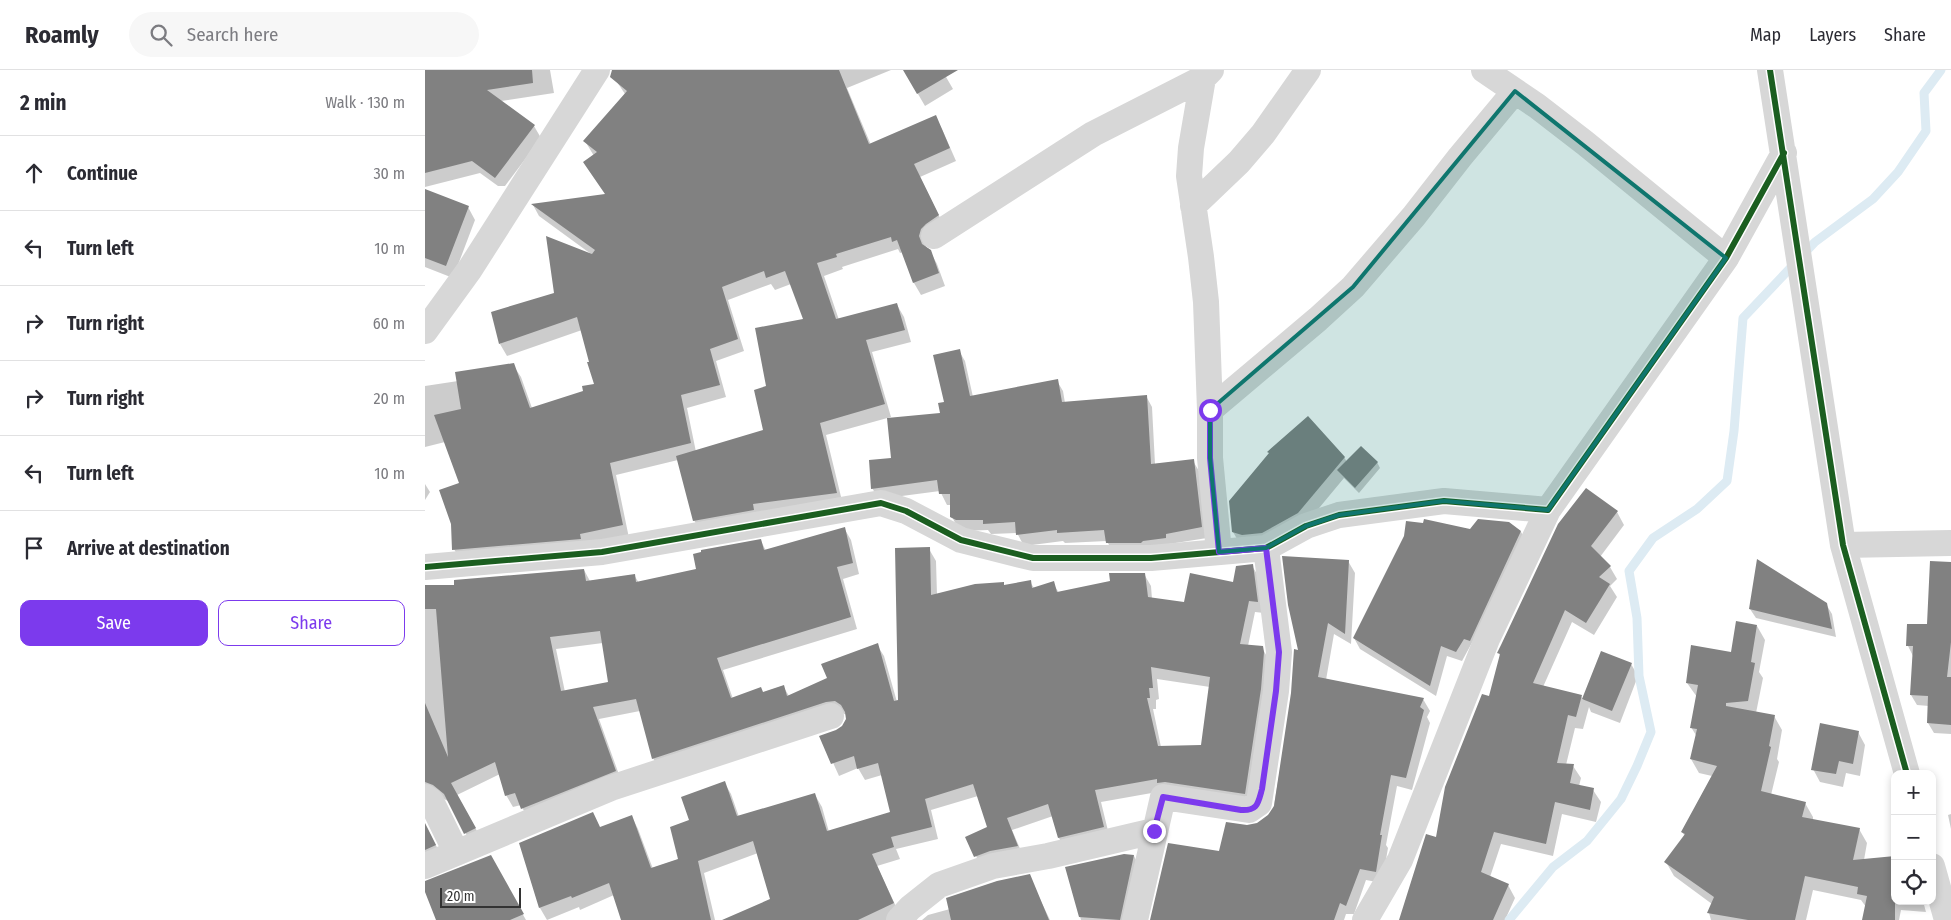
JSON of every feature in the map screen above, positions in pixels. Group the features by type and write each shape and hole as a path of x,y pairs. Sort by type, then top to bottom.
{"street":[{"path":"425,331 470,269 597,70"},
{"path":"1193,206 1239,162 1263,134 1308,70"},
{"path":"1484,70 1585,143 1725,258"},
{"path":"1771,70 1843,545 1906,770"},
{"path":"1207,74 1191,148 1189,176 1205,293 1210,458 1219,552"},
{"path":"934,236 1093,134 1207,74"},
{"path":"1210,410 1353,287 1408,223 1460,156 1515,91"},
{"path":"1365,920 1400,860 1487,639 1548,510 1725,258 1784,153"},
{"path":"425,567 602,552 881,504 906,512 961,540 1033,558 1151,558 1266,548 1306,526 1339,515 1444,500 1548,510"},
{"path":"1843,545 1951,543"},
{"path":"1135,920 1163,797 1249,810 1259,803 1276,691 1279,652 1266,548"},
{"path":"425,866 611,788 831,716"},
{"path":"425,797 431,801 456,852"},
{"path":"899,920 910,908 939,885 993,866 1049,856 1154,831"},
{"path":"1936,880 1947,920"}],"highlighted area":[{"path":"1515,91 1726,258 1548,510 1444,501 1339,515 1306,526 1266,548 1219,552 1210,458 1210,410 1353,287"}],"building":[{"path":"425,70 532,70 533,83 487,90 535,125 495,178 472,161 425,173"},
{"path":"612,70 839,70 869,144 936,115 950,148 914,164 939,215 921,229 919,236 922,244 931,250 939,273 913,283 897,240 892,242 891,237 836,254 837,257 817,263 836,319 897,303 905,330 866,340 885,404 820,423 837,493 753,504 754,510 693,521 676,456 763,430 754,390 766,386 755,328 803,319 785,271 766,278 764,271 722,287 738,339 710,349 720,385 681,395 691,443 610,463 623,525 580,534 581,539 452,550 451,524 439,490 459,483 434,415 461,409 455,372 514,363 530,408 583,391 582,386 594,384 577,317 499,344 491,312 554,293 546,236 592,254 595,250 531,204 605,194 583,162 597,152 583,141 627,91 610,77"},
{"path":"903,70 958,70 917,94"},
{"path":"425,189 469,206 446,266 425,258"},
{"path":"960,349 970,396 1058,379 1062,402 1147,395 1151,464 1194,459 1202,527 1166,534 1166,538 1143,541 1141,543 1106,543 1104,530 1057,533 1057,530 1016,535 1015,522 983,524 983,520 956,520 950,517 950,494 939,494 937,480 871,489 869,460 891,458 887,418 940,413 938,403 944,402 933,355"},
{"path":"1308,416 1345,457 1298,513 1262,533 1242,535 1232,532 1229,501 1269,453 1267,452"},
{"path":"1361,446 1378,462 1355,488 1337,470"},
{"path":"1586,488 1618,511 1591,546 1611,566 1599,577 1610,584 1586,623 1565,610 1533,683 1582,695 1576,717 1568,715 1557,763 1574,764 1570,783 1594,788 1590,810 1555,802 1546,844 1494,832 1481,872 1509,884 1493,920 1399,920 1426,834 1436,837 1445,787 1482,694 1489,696 1500,654 1497,653 1558,524"},
{"path":"1424,519 1470,529 1478,519 1509,522 1521,531 1470,641 1464,639 1456,652 1441,646 1430,686 1353,638 1404,536 1406,521 1423,523"},
{"path":"845,527 853,563 837,567 851,617 717,658 731,698 761,687 763,692 784,685 787,696 827,678 821,664 878,643 894,701 898,700 895,548 930,547 931,595 975,584 1004,582 1004,585 1031,580 1032,588 1054,581 1057,592 1110,581 1109,573 1145,573 1148,597 1184,602 1190,573 1233,582 1236,566 1253,564 1258,602 1249,601 1240,644 1263,646 1264,652 1261,689 1245,794 1165,782 1157,783 1157,779 1095,790 1104,827 1058,838 1048,804 1007,818 1018,846 990,851 974,857 965,837 987,827 973,784 925,799 932,827 891,837 894,847 872,854 894,903 858,920 722,920 770,899 753,841 698,861 711,920 621,920 609,883 572,898 571,896 539,908 519,843 593,812 600,827 632,815 651,868 678,859 670,827 689,820 681,797 725,781 737,816 815,793 827,831 890,812 878,763 857,769 854,756 831,764 819,736 836,730 842,726 846,719 841,705 835,701 826,702 652,759 636,699 593,707 616,771 521,809 515,793 505,796 495,762 451,783 476,828 464,834 444,794 433,785 425,782 425,703 448,757 436,609 425,609 425,585 454,585 454,580 584,569 586,581 635,574 636,582 696,569 693,554 701,552 701,550 761,539 764,550","holes":["600,631 608,682 561,691 550,637","1151,667 1210,677 1201,745 1158,746 1147,698 1150,698 1149,688 1153,688"]},
{"path":"1282,556 1349,560 1345,634 1328,623 1318,677 1424,698 1420,707 1424,710 1406,778 1391,775 1380,835 1382,835 1376,872 1360,869 1346,906 1340,903 1334,920 1150,920 1168,843 1219,851 1226,822 1247,825 1257,823 1268,815 1274,806 1291,693 1294,649 1298,650 1288,605"},
{"path":"1757,559 1827,603 1832,629 1749,609"},
{"path":"1930,561 1951,562 1951,642 1947,677 1951,677 1951,725 1927,723 1928,696 1910,695 1913,646 1906,646 1907,624 1927,624"},
{"path":"1736,621 1757,625 1751,662 1755,663 1748,701 1726,703 1726,706 1775,715 1769,746 1771,747 1761,791 1806,802 1802,817 1860,828 1853,860 1891,856 1891,905 1895,905 1895,920 1862,920 1867,896 1857,894 1858,887 1805,876 1795,920 1748,920 1707,913 1714,897 1664,862 1685,834 1681,832 1717,766 1690,759 1697,729 1690,728 1698,685 1686,683 1691,645 1731,652"},
{"path":"1601,651 1632,663 1612,711 1582,699"},
{"path":"1820,723 1859,731 1853,764 1839,761 1836,774 1811,770"},
{"path":"425,823 436,845 425,850"},
{"path":"1124,854 1134,855 1120,920 1079,917 1065,867"},
{"path":"491,855 524,914 510,920 436,920 425,892 425,881"},
{"path":"1030,874 1049,920 951,920 946,898 997,881"}],"waterway":[{"path":"1509,920 1553,867 1587,841 1621,799 1651,732 1639,676 1637,618 1629,571 1653,538 1697,509 1727,481 1734,431 1743,318 1815,242 1873,199 1898,172 1926,131 1924,93 1941,70"}],"cycle path":[{"path":"1770,70 1843,545 1906,770"},
{"path":"425,567 602,552 881,503 906,511 961,540 1033,558 1151,558 1266,548 1306,526 1339,515 1444,501 1548,510 1726,258 1784,153"}],"route":[{"path":"1154,831 1163,797 1241,810 1249,810 1259,803 1276,691 1279,652 1266,548 1219,552 1210,458 1210,410"}]}
